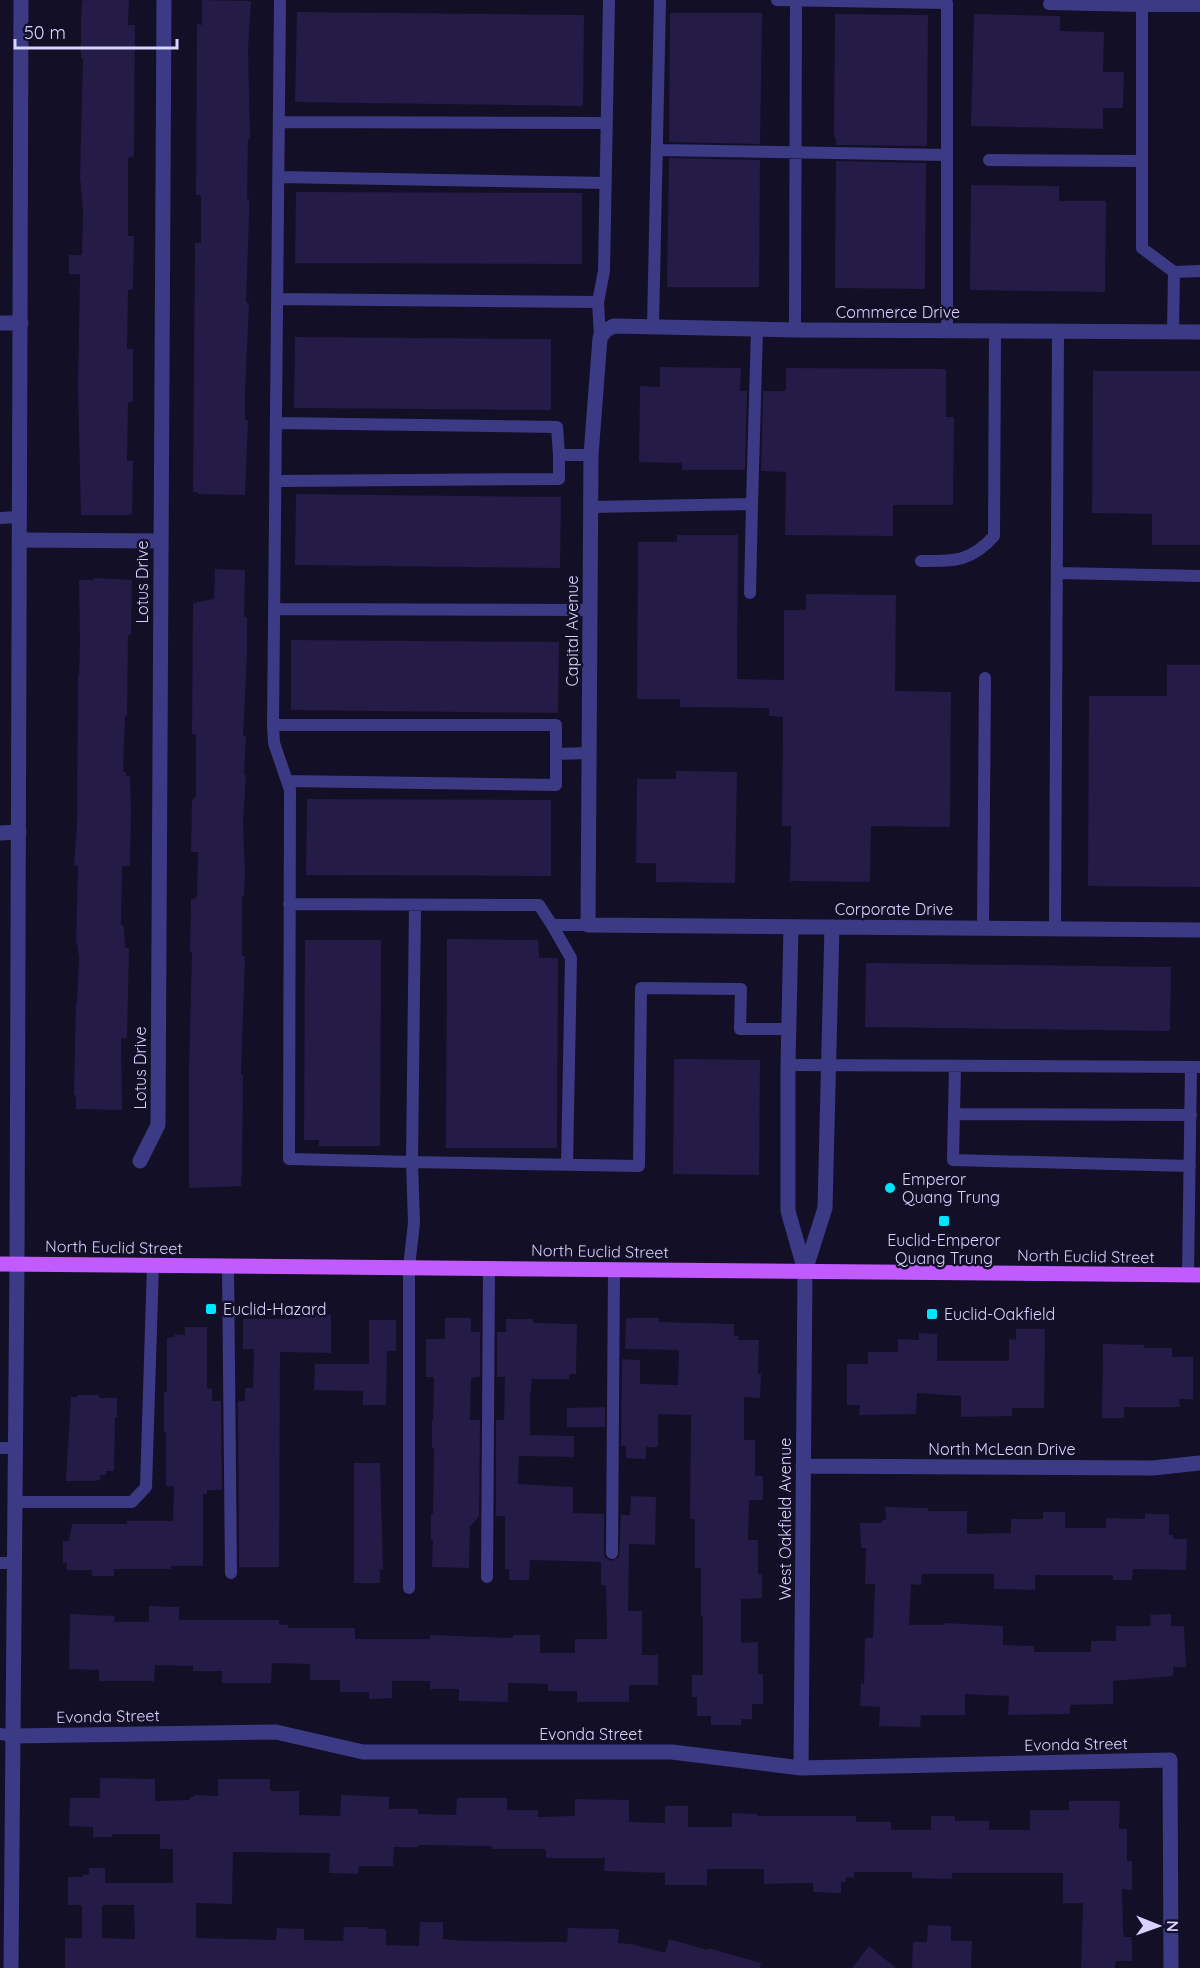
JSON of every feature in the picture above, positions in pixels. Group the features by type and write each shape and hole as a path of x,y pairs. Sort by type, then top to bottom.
{"main road":[{"name":"North Euclid Street","path":"0,1264 1194,1275"}],"street":[{"path":"11,1968 6,1925 6,1899 8,1563 16,1502 21,0"},
{"name":"Lotus Drive","path":"140,1161 158,1125 164,0"},
{"path":"0,323 21,323"},
{"name":"Commerce Drive","path":"600,338 606,330 614,326 795,330 1200,332"},
{"name":"Capital Avenue","path":"588,925 591,455 600,338"},
{"path":"20,540 161,541"},
{"path":"0,833 19,832"},
{"name":"Corporate Drive","path":"588,925 1200,930"},
{"path":"791,927 788,1211 805,1271"},
{"path":"805,1271 825,1208 832,927"},
{"name":"West Oakfield Avenue","path":"801,1768 805,1271"},
{"name":"North McLean Drive","path":"803,1466 1153,1468 1200,1463"},
{"name":"Evonda Street","path":"7,1735 276,1731 363,1752 672,1752 801,1768 1170,1760 1171,1968"}],"lane":[{"path":"280,0 273,724 274,743 290,790 288,1159 639,1166 641,988 741,989 740,1029 789,1029"},
{"path":"600,338 598,302 604,271 609,0"},
{"path":"653,326 660,0"},
{"path":"777,0 947,3 946,330"},
{"path":"795,330 796,0"},
{"path":"1049,4 1200,6"},
{"path":"1142,6 1142,248 1174,272 1200,271"},
{"path":"279,122 607,123"},
{"path":"657,150 947,155"},
{"path":"989,160 1141,161"},
{"path":"279,177 606,183"},
{"path":"1173,332 1174,272"},
{"path":"278,299 598,302"},
{"path":"750,593 757,329"},
{"path":"921,561 953,561 971,556 985,547 994,536 995,331"},
{"path":"1055,929 1058,332"},
{"path":"276,481 559,479 558,427 277,423"},
{"path":"559,455 591,455"},
{"path":"591,507 752,504"},
{"path":"0,518 20,517"},
{"path":"1058,573 1200,576"},
{"path":"275,609 591,610"},
{"path":"983,928 985,678"},
{"path":"273,724 556,725 556,785 287,781"},
{"path":"556,754 589,753"},
{"path":"289,904 539,905 571,957 567,1165"},
{"path":"409,1588 409,1267 414,1223 412,1162 415,905"},
{"path":"552,925 588,925"},
{"path":"788,1065 1196,1067 1191,1115 1194,1275"},
{"path":"955,1066 953,1160 1193,1168"},
{"path":"954,1114 1191,1115"},
{"path":"16,1502 132,1502 146,1487 153,1265"},
{"path":"228,1266 231,1574"},
{"path":"488,1577 489,1268"},
{"path":"612,1552 614,1269"},
{"path":"0,1448 16,1448"}],"building":[{"path":"129,0 128,25 135,25 134,156 128,158 128,236 134,236 133,289 128,290 127,349 133,349 133,401 128,403 127,461 133,461 132,514 127,515 81,515 78,387 80,274 69,274 69,255 82,255 83,211 80,177 83,58 81,58 81,21 82,1"},
{"path":"202,0 251,1 248,48 250,139 248,139 249,217 246,303 249,303 245,392 245,420 248,420 245,495 193,492 195,243 201,243 201,197 196,195 197,24 202,25"},
{"path":"297,12 584,15 583,106 295,102"},
{"path":"670,13 762,13 760,144 669,142"},
{"path":"835,14 928,15 927,146 836,145 836,137 834,137"},
{"path":"974,14 1060,16 1060,31 1104,32 1103,72 1124,72 1123,108 1103,108 1103,129 971,126"},
{"path":"669,158 760,160 759,287 667,287"},
{"path":"836,161 926,163 925,289 835,288"},
{"path":"971,185 1059,186 1059,201 1106,201 1105,292 970,290"},
{"path":"296,192 582,193 582,264 295,263"},
{"path":"295,337 551,339 551,410 294,408"},
{"path":"660,367 741,368 740,391 747,391 745,470 682,470 682,463 639,462 640,386 660,387"},
{"path":"786,368 946,369 946,417 954,417 953,505 893,505 893,536 785,535 786,472 761,471 763,391 786,391"},
{"path":"1093,371 1200,371 1200,545 1152,545 1152,514 1092,513"},
{"path":"296,494 561,497 560,568 295,565"},
{"path":"677,535 738,535 737,679 784,680 784,610 806,610 806,594 896,595 895,691 951,692 950,827 871,826 870,882 790,881 791,826 782,826 783,717 769,716 769,708 680,707 680,699 637,699 638,542 677,542"},
{"path":"215,569 245,570 244,617 247,617 247,654 243,736 246,736 244,775 246,774 243,822 245,872 244,896 242,896 242,956 245,956 241,1075 243,1075 242,1169 241,1186 189,1188 191,899 197,897 198,852 191,852 192,800 196,797 196,735 192,734 193,603 214,599"},
{"path":"94,578 132,580 123,772 126,772 126,776 130,776 131,810 130,866 122,866 121,924 124,927 125,948 129,948 127,1038 121,1038 122,1110 76,1109 76,1095 74,1095 79,958 76,943 78,865 74,866 77,826 79,580 94,580"},
{"path":"291,640 559,642 558,713 291,710"},
{"path":"1167,665 1200,665 1200,887 1088,886 1089,696 1167,696"},
{"path":"676,771 737,772 735,883 656,882 656,863 636,863 637,779 676,779"},
{"path":"307,799 551,800 551,876 306,875"},
{"path":"447,939 538,940 539,958 558,958 557,1148 446,1148"},
{"path":"305,940 381,940 380,1146 319,1146 319,1140 304,1140"},
{"path":"866,963 1171,967 1170,1031 865,1027"},
{"path":"674,1059 760,1060 759,1175 673,1174"},
{"path":"299,1314 331,1315 331,1353 280,1352 279,1567 239,1567 238,1401 245,1401 245,1388 253,1388 254,1349 243,1349 243,1319 299,1319"},
{"path":"445,1318 471,1318 471,1332 480,1332 480,1377 471,1378 470,1420 480,1420 479,1516 470,1527 469,1568 432,1567 434,1377 426,1377 426,1339 445,1339"},
{"path":"626,1318 659,1318 659,1322 734,1324 734,1336 739,1336 738,1340 759,1340 760,1398 744,1397 744,1440 755,1440 755,1476 763,1476 763,1500 749,1500 748,1540 758,1540 758,1575 762,1575 762,1598 741,1599 741,1643 758,1642 758,1674 763,1674 763,1704 752,1704 752,1719 741,1719 741,1725 711,1725 711,1716 697,1716 697,1697 692,1697 692,1675 703,1675 703,1616 701,1616 701,1568 695,1568 695,1519 690,1519 691,1415 658,1414 658,1447 646,1447 646,1459 626,1458 626,1446 621,1446 622,1359 640,1360 640,1384 678,1385 679,1350 625,1349"},
{"path":"506,1319 533,1319 533,1323 577,1324 576,1374 569,1374 569,1379 532,1379 530,1398 530,1435 574,1436 574,1457 519,1456 518,1484 573,1487 573,1513 604,1514 604,1554 605,1558 611,1561 619,1557 621,1515 630,1515 631,1496 656,1497 655,1545 629,1544 628,1611 642,1611 642,1655 658,1655 658,1685 629,1685 629,1702 577,1702 577,1691 548,1691 548,1684 508,1683 508,1702 459,1701 459,1689 430,1689 430,1681 392,1681 392,1698 369,1699 369,1692 340,1692 340,1680 310,1680 310,1664 272,1663 271,1683 222,1683 222,1671 193,1671 193,1666 155,1665 154,1681 99,1681 99,1670 69,1669 70,1614 115,1616 114,1622 149,1622 149,1606 179,1607 179,1620 279,1620 279,1625 288,1625 288,1628 355,1628 355,1639 430,1639 430,1635 513,1638 513,1635 540,1635 540,1653 575,1653 575,1639 607,1639 606,1585 601,1585 601,1562 530,1560 529,1580 509,1580 509,1569 505,1569 505,1516 496,1516 496,1420 504,1420 505,1377 497,1377 497,1332 506,1332"},
{"path":"369,1320 396,1320 396,1351 387,1351 386,1405 363,1405 363,1391 314,1390 315,1364 369,1364"},
{"path":"185,1327 207,1327 207,1388 212,1389 212,1401 221,1401 222,1490 207,1490 207,1494 203,1494 203,1566 171,1566 171,1569 114,1569 114,1576 92,1576 92,1570 67,1570 67,1563 63,1563 63,1541 69,1541 72,1524 173,1521 174,1486 166,1486 166,1432 164,1432 167,1338 175,1337 175,1334 185,1335"},
{"path":"1016,1329 1045,1329 1044,1408 1012,1408 1012,1416 961,1417 961,1396 917,1393 916,1414 859,1415 860,1405 847,1405 847,1364 868,1364 868,1352 898,1352 898,1339 919,1340 919,1333 937,1334 937,1361 1009,1361 1009,1339 1016,1340"},
{"path":"1103,1344 1172,1348 1172,1357 1193,1357 1193,1399 1179,1399 1180,1407 1124,1407 1124,1418 1102,1418"},
{"path":"77,1395 117,1398 114,1471 106,1471 106,1475 100,1475 100,1479 96,1481 66,1481 71,1397 77,1397"},
{"path":"605,1407 605,1427 567,1427 567,1408"},
{"path":"354,1463 380,1463 383,1570 380,1569 380,1583 354,1583"},
{"path":"885,1507 928,1508 928,1511 967,1511 967,1534 1011,1533 1011,1519 1043,1519 1043,1512 1065,1512 1065,1528 1106,1528 1106,1518 1145,1519 1145,1514 1169,1514 1169,1535 1173,1535 1173,1539 1187,1539 1186,1570 1133,1569 1132,1580 1113,1580 1113,1575 1035,1575 1035,1590 994,1589 994,1574 922,1574 921,1585 911,1584 909,1625 944,1625 944,1623 1003,1626 1003,1645 1034,1646 1034,1652 1091,1652 1091,1641 1116,1641 1116,1626 1151,1626 1150,1615 1171,1614 1171,1626 1184,1626 1186,1667 1173,1667 1173,1676 1113,1681 1113,1704 1070,1705 1070,1714 1008,1715 1009,1696 965,1694 965,1715 921,1715 920,1727 879,1726 880,1707 860,1706 861,1683 864,1684 865,1638 873,1638 875,1584 865,1584 866,1548 861,1548 860,1523 882,1523 882,1520 886,1520"},
{"path":"100,1778 155,1779 155,1801 190,1800 190,1797 194,1795 218,1796 218,1779 270,1779 270,1791 299,1791 299,1815 340,1816 341,1795 389,1797 389,1809 418,1809 418,1814 456,1815 457,1798 507,1798 507,1810 538,1810 538,1817 575,1816 575,1799 629,1800 629,1822 665,1823 665,1806 688,1806 688,1827 732,1827 732,1813 757,1814 757,1816 856,1816 856,1822 891,1822 891,1830 931,1830 931,1816 955,1816 955,1821 989,1821 989,1830 1030,1830 1030,1810 1069,1810 1069,1801 1120,1801 1119,1829 1127,1829 1127,1861 1132,1861 1132,1890 1122,1889 1124,1937 1132,1937 1132,1961 1116,1961 1115,1968 1081,1968 1083,1903 1063,1903 1063,1873 952,1873 952,1879 912,1878 912,1872 854,1872 854,1878 846,1877 846,1882 841,1882 841,1893 813,1892 813,1883 764,1884 764,1869 707,1869 707,1885 665,1885 665,1873 604,1871 605,1858 546,1858 546,1849 418,1845 418,1847 394,1847 393,1866 359,1866 358,1874 329,1873 330,1853 233,1852 232,1904 196,1903 196,1938 276,1940 277,1928 304,1929 304,1940 343,1941 344,1927 369,1927 369,1929 386,1929 386,1945 419,1946 420,1922 443,1922 443,1939 466,1941 567,1942 568,1928 619,1929 618,1943 665,1953 669,1939 761,1963 760,1968 65,1968 65,1938 82,1938 82,1905 68,1905 68,1877 83,1877 89,1874 89,1868 105,1868 105,1883 173,1883 173,1849 160,1849 160,1834 112,1834 112,1837 93,1837 93,1827 69,1826 70,1798 100,1798","holes":["102,1905 134,1905 135,1939 102,1938"]},
{"path":"928,1925 951,1926 951,1941 972,1941 971,1968 912,1968 913,1942 927,1942"},
{"path":"869,1946 896,1968 852,1968"}],"place":[{"name":"Emperor Quang Trung","path":"890,1188"},
{"name":"Euclid-Emperor Quang Trung","path":"944,1221"},
{"name":"Euclid-Hazard","path":"211,1309"},
{"name":"Euclid-Oakfield","path":"932,1314"}]}
